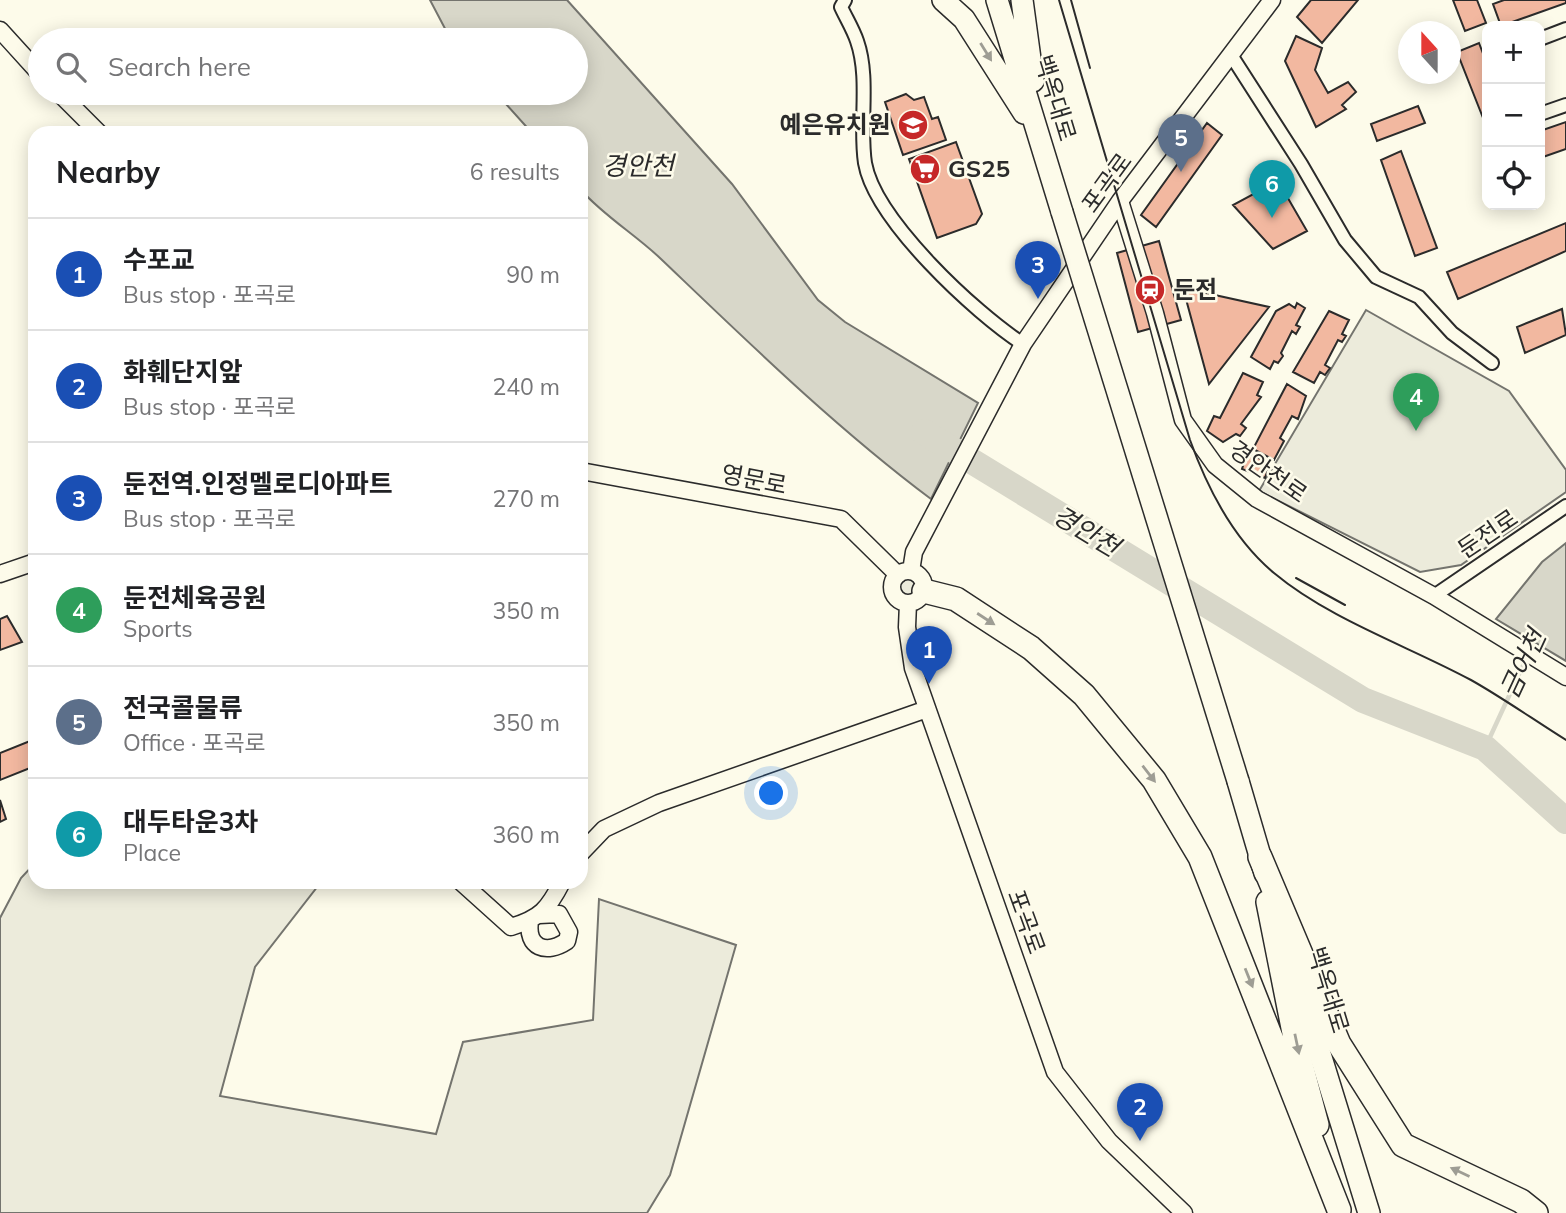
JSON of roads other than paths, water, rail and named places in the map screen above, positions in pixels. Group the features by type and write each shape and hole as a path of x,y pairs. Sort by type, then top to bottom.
{"highway":[{"path":"916,597 956,599 1031,648 1084,695 1154,780 1200,857 1339,1212"},
{"path":"1260,857 1298,1053 1339,1212"},
{"path":"1260,857 1339,1044 1403,1145 1521,1201 1536,1213"}],"main road":[{"path":"943,0 964,19 1042,142"},
{"name":"백옥대로","path":"997,0 1369,1213"},
{"path":"1022,0 1042,142"}],"street":[{"name":"포곡로","path":"904,573 1023,344 1120,201 1272,0"},
{"path":"841,2 861,58 863,147 869,179 877,195 931,263 992,324 1023,344"},
{"path":"1545,37 1566,29"},
{"path":"0,30 28,61"},
{"path":"1231,55 1301,164 1345,240 1376,277 1419,297 1452,333 1492,363"},
{"path":"71,105 92,126"},
{"path":"1545,112 1566,105"},
{"name":"경안천로","path":"1120,201 1155,313 1182,420 1198,446 1215,465 1257,499 1434,596 1564,676"},
{"name":"영문로","path":"588,472 841,519 904,573"},
{"name":"둔전로","path":"1434,596 1566,506"},
{"path":"0,574 28,564"},
{"path":"904,573 921,576 916,597 900,601 893,593 893,582 904,573"},
{"name":"포곡로","path":"916,597 907,627 913,668 1055,1072 1109,1141 1184,1213"},
{"path":"588,846 604,830 659,803 927,709"},
{"path":"469,889 511,927 534,918 548,908 558,889"}],"water":[{"name":"경안천","path":"430,0 567,0 732,184 818,300 845,322 978,403 931,499 826,413 651,250 588,197 588,126 526,126 507,105 588,105 588,28 445,28"},
{"name":"금어천","path":"1566,543 1566,661 1496,619 1542,562"}],"waterway":[{"name":"경안천","path":"924,432 1363,700 1485,748 1566,821"},
{"name":"금어천","path":"1485,748 1527,657"}],"tram line":[{"path":"1059,0 1190,440 1205,477 1234,529 1259,560 1319,604 1471,680 1566,740"},
{"path":"1071,0 1090,68"},
{"path":"1296,578 1345,605"}],"place":[{"name":"예은유치원","path":"913,125"},
{"name":"GS25","path":"925,169"},
{"name":"전국콜물류","path":"1181,172"},
{"name":"대두타운3차","path":"1272,218"},
{"name":"둔전","path":"1150,290"},
{"name":"둔전역.인정멜로디아파트","path":"1038,299"},
{"name":"둔전체육공원","path":"1416,431"},
{"name":"수포교","path":"929,684"},
{"name":"화훼단지앞","path":"1140,1141"}]}
